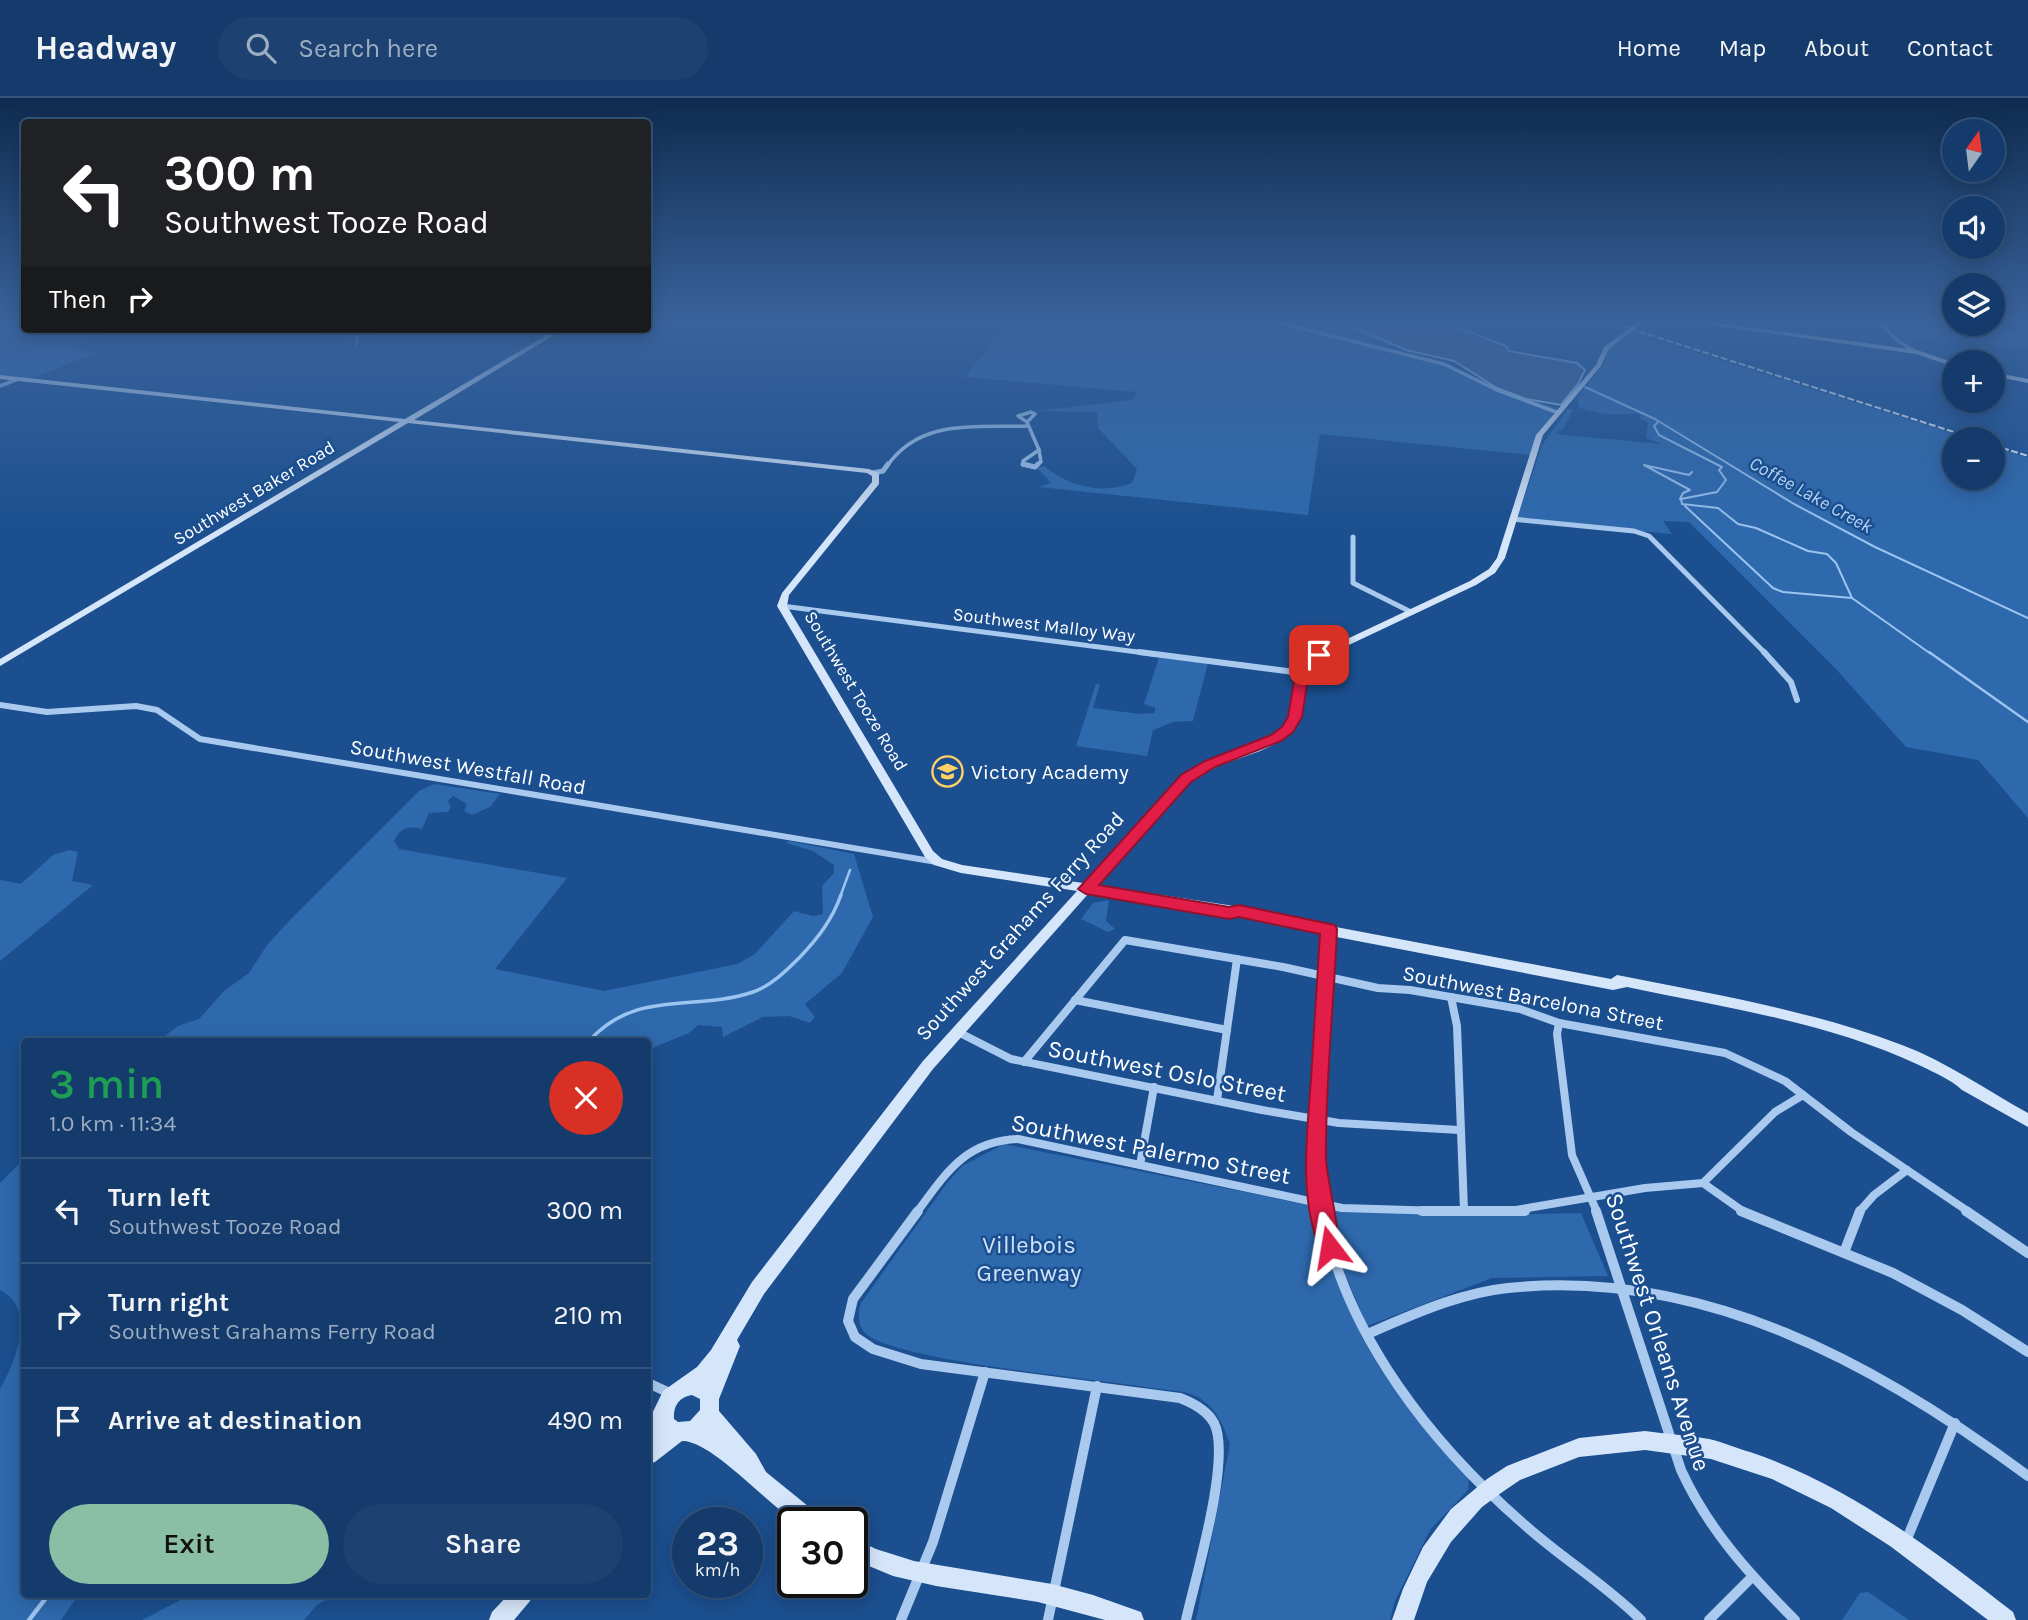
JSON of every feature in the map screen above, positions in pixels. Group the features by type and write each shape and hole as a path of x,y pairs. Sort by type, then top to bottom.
{"main road":[{"path":"129,391 852,468 873,473"},
{"name":"Southwest Baker Road","path":"406,421 456,391"},
{"path":"1559,413 1577,391"},
{"name":"Southwest Tooze Road","path":"873,473 877,477 876,482 785,595 782,606 929,854 938,862"},
{"name":"Southwest Grahams Ferry Road","path":"651,1436 674,1397 703,1373 734,1329 758,1288 807,1222 908,1091 958,1032 1186,779 1210,764 1276,738 1288,729 1295,717 1302,673"},
{"path":"938,862 961,869 1229,913 1273,923 1279,921 1329,929 1600,982 1624,984"},
{"path":"1887,1048 1955,1084 1966,1086 2028,1121"},
{"name":"Southwest Grahams Ferry Road","path":"710,1405 733,1341 734,1329"},
{"path":"684,1433 666,1424 674,1397 700,1386 727,1439 754,1466 759,1478 794,1507"},
{"path":"651,1453 684,1433"},
{"path":"1403,1620 1414,1585 1440,1537 1487,1488 1537,1460 1581,1444 1631,1440 1673,1443 1738,1458 1790,1476 1857,1510 1905,1542 2005,1620"},
{"path":"500,1620 519,1598"}],"street":[{"path":"1302,673 1314,658 1490,573 1499,563 1538,440 1559,413 1500,391"},
{"name":"Southwest Baker Road","path":"0,663 406,421"},
{"path":"873,473 883,471 898,450 928,431 943,428 1027,424 1039,450 1041,464 1035,467 1023,465 1023,461 1039,450"},
{"path":"1512,519 1634,531 1649,536 1770,658 1791,682 1797,700"},
{"path":"1353,537 1352,581 1411,612"},
{"name":"Southwest Malloy Way","path":"782,606 1302,673"},
{"name":"Southwest Westfall Road","path":"0,705 47,712 136,706 157,710 183,730 200,738 222,743 938,862"},
{"path":"1329,929 1316,1161 1320,1204 1340,1279 1367,1334 1417,1411 1524,1525 1622,1599 1642,1620"},
{"name":"Southwest Barcelona Street","path":"1075,1000 1123,941 1237,959 1326,979 1520,1009 1559,1023 1725,1053 1770,1071 2028,1253"},
{"path":"1217,1100 1237,959"},
{"path":"1624,984 1785,1013 1887,1048"},
{"path":"1451,997 1457,1026 1464,1210"},
{"path":"1024,1062 1075,1000 1227,1030"},
{"name":"Southwest Orleans Avenue","path":"1559,1023 1557,1034 1570,1146 1591,1199 1681,1470 1699,1511 1718,1538 1795,1620"},
{"name":"Southwest Oslo Street","path":"958,1032 1001,1055 1024,1062 1318,1120 1459,1130"},
{"path":"1140,1165 1154,1087"},
{"path":"1803,1095 1766,1120 1703,1183 1726,1204 1743,1213 1845,1250 1946,1300 2028,1352"},
{"name":"Southwest Palermo Street","path":"1185,1620 1217,1466 1215,1426 1205,1411 1193,1402 1097,1386 921,1364 873,1349 855,1337 848,1321 853,1299 947,1169 967,1153 1003,1138 1355,1209 1523,1211 1645,1188 1703,1183"},
{"path":"1845,1250 1849,1226 1855,1215 1882,1187 1907,1170"},
{"path":"1367,1334 1446,1301 1478,1293 1553,1285 1621,1289 1718,1309 1800,1337 1860,1365 1955,1423 2028,1476"},
{"path":"901,1620 922,1573 985,1373"},
{"path":"651,1384 674,1397"},
{"path":"1048,1620 1097,1386"},
{"path":"684,1433 701,1426 710,1405"},
{"path":"1905,1542 1955,1423"},
{"path":"684,1433 709,1438 759,1478"},
{"path":"868,1555 887,1564 922,1573 1054,1595 1133,1620"},
{"path":"1709,1620 1752,1577"}],"green space":[{"path":"1126,391 1497,391 1560,408 1530,455 1320,434 1308,515 1039,487 1051,483 1037,468 1044,466 1064,479 1085,486 1108,488 1132,483 1137,469 1098,428 1097,412 1037,411 1133,400 1137,392"},
{"path":"1582,391 1819,391 1942,430 1942,490 2005,490 2005,450 2028,458 2028,818 1978,760 1906,747 1835,668 1689,522 1663,521 1672,534 1517,519 1542,445 1568,409 1573,409 1564,428 1555,434 1662,444 1646,438 1648,423 1639,418 1640,414 1604,414 1579,408 1577,398"},
{"path":"1159,657 1208,663 1193,721 1173,722 1153,730 1147,756 1076,746 1096,684 1100,684 1093,708 1140,714 1155,713 1155,708 1144,704"},
{"path":"434,784 500,794 490,807 472,815 464,811 467,804 453,796 448,801 451,807 448,812 429,813 422,829 402,830 394,841 399,849 567,878 495,969 604,991 737,964 755,954 794,911 813,916 823,914 822,886 834,873 834,865 813,851 786,843 789,841 854,854 873,917 842,973 805,1004 815,1017 810,1023 789,1016 763,1017 723,1037 722,1027 698,1025 689,1033 651,1049 651,1038 162,1038 178,1026 199,1019 224,991 249,973 267,945 289,921 419,791"},
{"path":"69,850 78,852 72,881 93,885 0,961 0,880 21,884 53,855"},
{"path":"1109,900 1106,921 1115,929 1108,932 1081,919 1093,903"},
{"name":"Villebois Greenway","path":"1004,1144 1309,1205 1316,1210 1340,1287 1375,1360 1407,1406 1469,1478 1468,1490 1430,1530 1395,1601 1390,1620 1196,1620 1230,1444 1217,1415 1201,1399 1178,1391 955,1360 883,1343 865,1333 859,1318 861,1303 947,1183 962,1166"},
{"path":"21,1162 21,1323 12,1299 0,1290 0,1183"},
{"path":"1326,1209 1495,1215 1581,1213 1608,1276 1492,1278 1367,1326 1344,1272"},
{"path":"21,1323 21,1598 76,1598 61,1620 0,1620 0,1389 12,1365"},
{"path":"1868,1592 1909,1620 1842,1620 1860,1593"},
{"path":"184,1598 329,1598 317,1605 304,1620 142,1620"}],"shaded area":[{"path":"1505,391 1572,391 1561,405 1526,399"}],"waterway":[{"name":"Coffee Lake Creek","path":"1594,391 1655,419 1794,504 1875,547 2028,618"},
{"path":"1658,422 1654,426 1659,435 1722,467 1719,470 1726,480 1717,492 1681,499 1682,504 1718,508 1738,524 1756,528 1808,551 1827,554 1836,563 1852,598"},
{"path":"1680,499 1683,493 1690,490 1644,465 1689,475 1692,472"},
{"path":"1685,506 1773,588 1783,592 1852,598"},
{"path":"1852,598 1931,654"},
{"path":"1929,652 2028,722"},
{"path":"840,897 850,870"},
{"path":"592,1038 607,1024 646,1007 731,998 766,986 790,967 813,943 829,921 841,895"},
{"path":"29,1620 46,1598"}],"railway":[{"path":"1826,391 1942,428"},
{"path":"2005,449 2028,456"}],"place":[{"name":"Victory Academy","path":"948,772"}],"route":[{"path":"1319,655 1307,663 1303,670 1295,717 1288,729 1276,738 1210,764 1186,779 1086,889 1229,913 1239,911 1329,929 1316,1161 1320,1204 1330,1247"}]}
